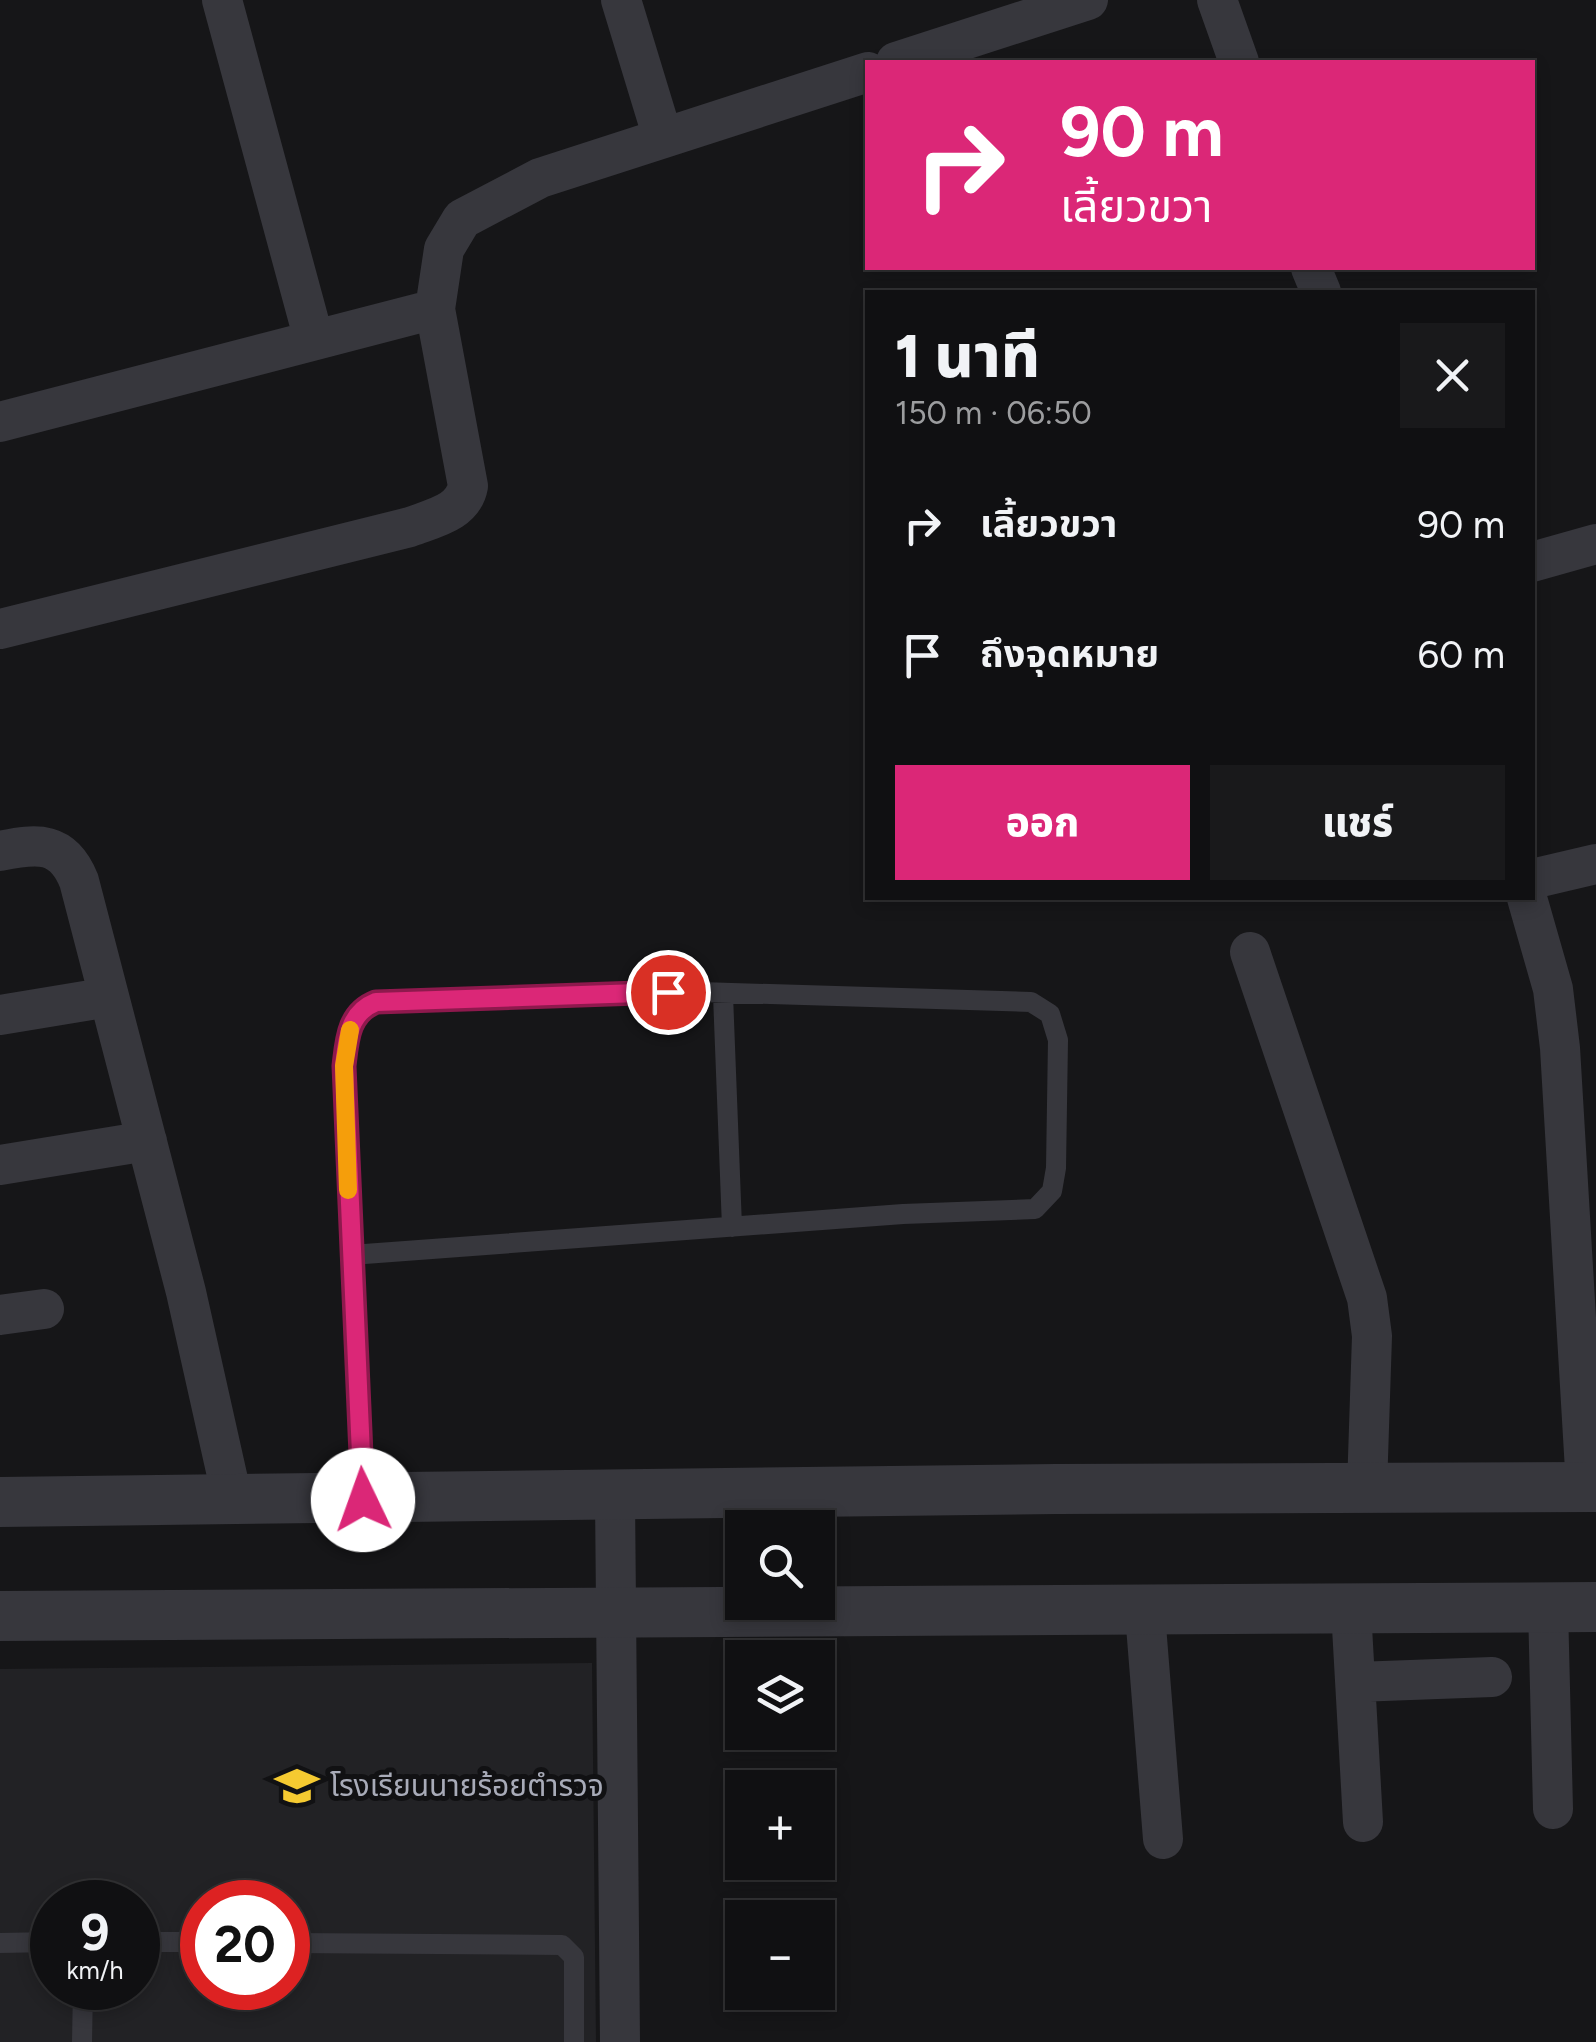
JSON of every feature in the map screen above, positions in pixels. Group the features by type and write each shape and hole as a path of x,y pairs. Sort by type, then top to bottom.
{"street":[{"path":"222,0 314,340"},
{"path":"621,0 664,138"},
{"path":"902,60 1088,0"},
{"path":"1218,0 1238,60"},
{"path":"0,630 410,527 457,508 466,499 468,486 434,309 444,249 462,219 540,178 865,73"},
{"path":"0,422 434,309"},
{"path":"1535,561 1596,544"},
{"path":"0,850 36,844 66,855 79,881 147,1142 233,1502"},
{"path":"1535,879 1596,864"},
{"path":"0,1502 615,1498 1056,1488 1591,1487 1560,1048 1553,989 1528,900"},
{"path":"1250,952 1368,1298 1372,1336 1368,1488"},
{"path":"0,1015 109,996"},
{"path":"0,1165 147,1142"},
{"path":"0,1315 44,1309"},
{"path":"615,1498 620,2042"},
{"path":"0,1616 1572,1607 1553,1809"},
{"path":"1351,1609 1363,1822"},
{"path":"1146,1612 1163,1839"},
{"path":"1356,1682 1492,1677"}],"lane":[{"path":"351,1256 732,1226 1035,1209 1052,1191 1056,1168 1058,1040 1050,1014 1031,1002 649,992 376,1002 365,1006 351,1024 344,1066 351,1256 363,1500"},
{"path":"724,996 732,1226"},
{"path":"0,1943 30,1942"},
{"path":"310,1943 562,1945 574,1957 574,2042"},
{"path":"82,2042 83,2010"}],"shaded area":[{"name":"โรงเรียนนายร้อยตำรวจ","path":"592,1663 596,2042 0,2042 0,1669"}],"slow traffic":[{"path":"348,1190 344,1066 350,1030"}],"place":[{"name":"โรงเรียนนายร้อยตำรวจ","path":"297,1786"}],"route":[{"path":"363,1500 344,1066 351,1024 365,1006 376,1002 668,992"}]}
